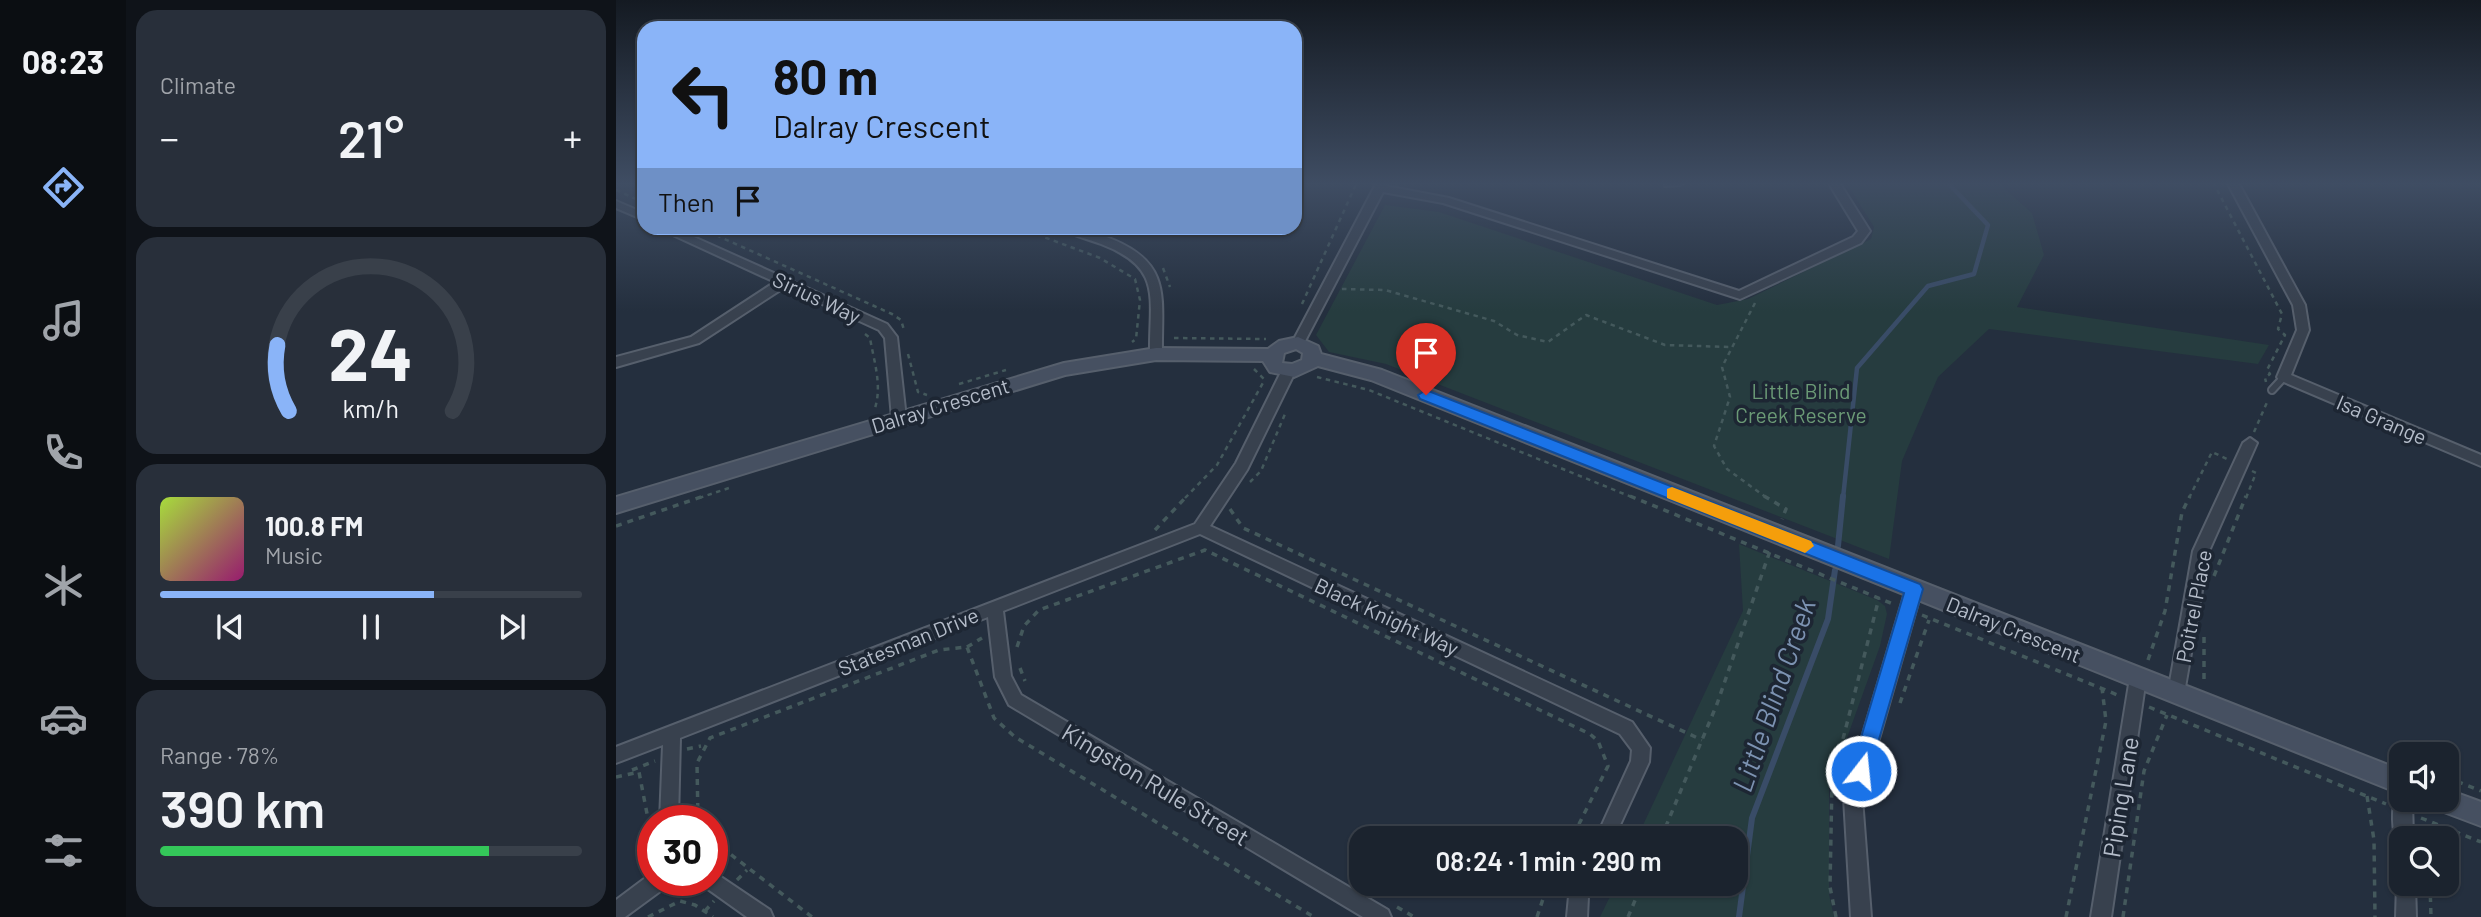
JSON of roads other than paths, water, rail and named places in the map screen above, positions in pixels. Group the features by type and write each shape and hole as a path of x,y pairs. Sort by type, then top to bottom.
{"street":[{"path":"1200,528 1242,466 1285,377 1306,366 1306,350 1362,225"},
{"path":"1522,225 1740,295 1857,240 1864,231 1860,225"},
{"path":"2255,225 2300,305 2303,330 2284,377"},
{"name":"Sirius Way","path":"681,235 883,327 891,337 898,411"},
{"path":"1086,235 1123,249 1147,268 1155,283 1156,348"},
{"path":"616,362 695,340 784,282"},
{"path":"1285,377 1276,368 1271,347 1306,350"},
{"name":"Dalray Crescent","path":"616,505 898,411 1064,369 1156,348 1271,347"},
{"name":"Dalray Crescent","path":"1306,350 1376,375 1772,544 1911,600 2138,678 2389,777"},
{"name":"Isa Grange","path":"2284,377 2481,461"},
{"name":"Poitrel Place","path":"2176,693 2201,551 2250,443"},
{"name":"Statesman Drive","path":"616,755 1200,528"},
{"name":"Black Knight Way","path":"1200,528 1626,728 1641,748 1640,762 1611,826"},
{"path":"1861,917 1853,798 1911,600"},
{"name":"Kingston Rule Street","path":"995,606 1003,677 1015,700 1386,910"},
{"name":"Piping Lane","path":"2101,917 2138,678"},
{"path":"670,805 672,734"},
{"path":"2459,805 2481,814"},
{"path":"728,892 763,917"},
{"path":"616,912 638,896"},
{"path":"1577,917 1579,896"},
{"path":"2406,896 2406,917"}],"lane":[{"path":"2272,390 2284,377"}],"waterway":[{"name":"Little Blind Creek","path":"1843,498 1857,368 1928,286 1974,274 1988,225"},
{"name":"Little Blind Creek","path":"1838,546 1843,496"},
{"name":"Little Blind Creek","path":"1739,917 1752,818 1828,619 1835,570"}],"park label":[{"name":"Little Blind Creek Reserve","path":"1801,402"}]}
